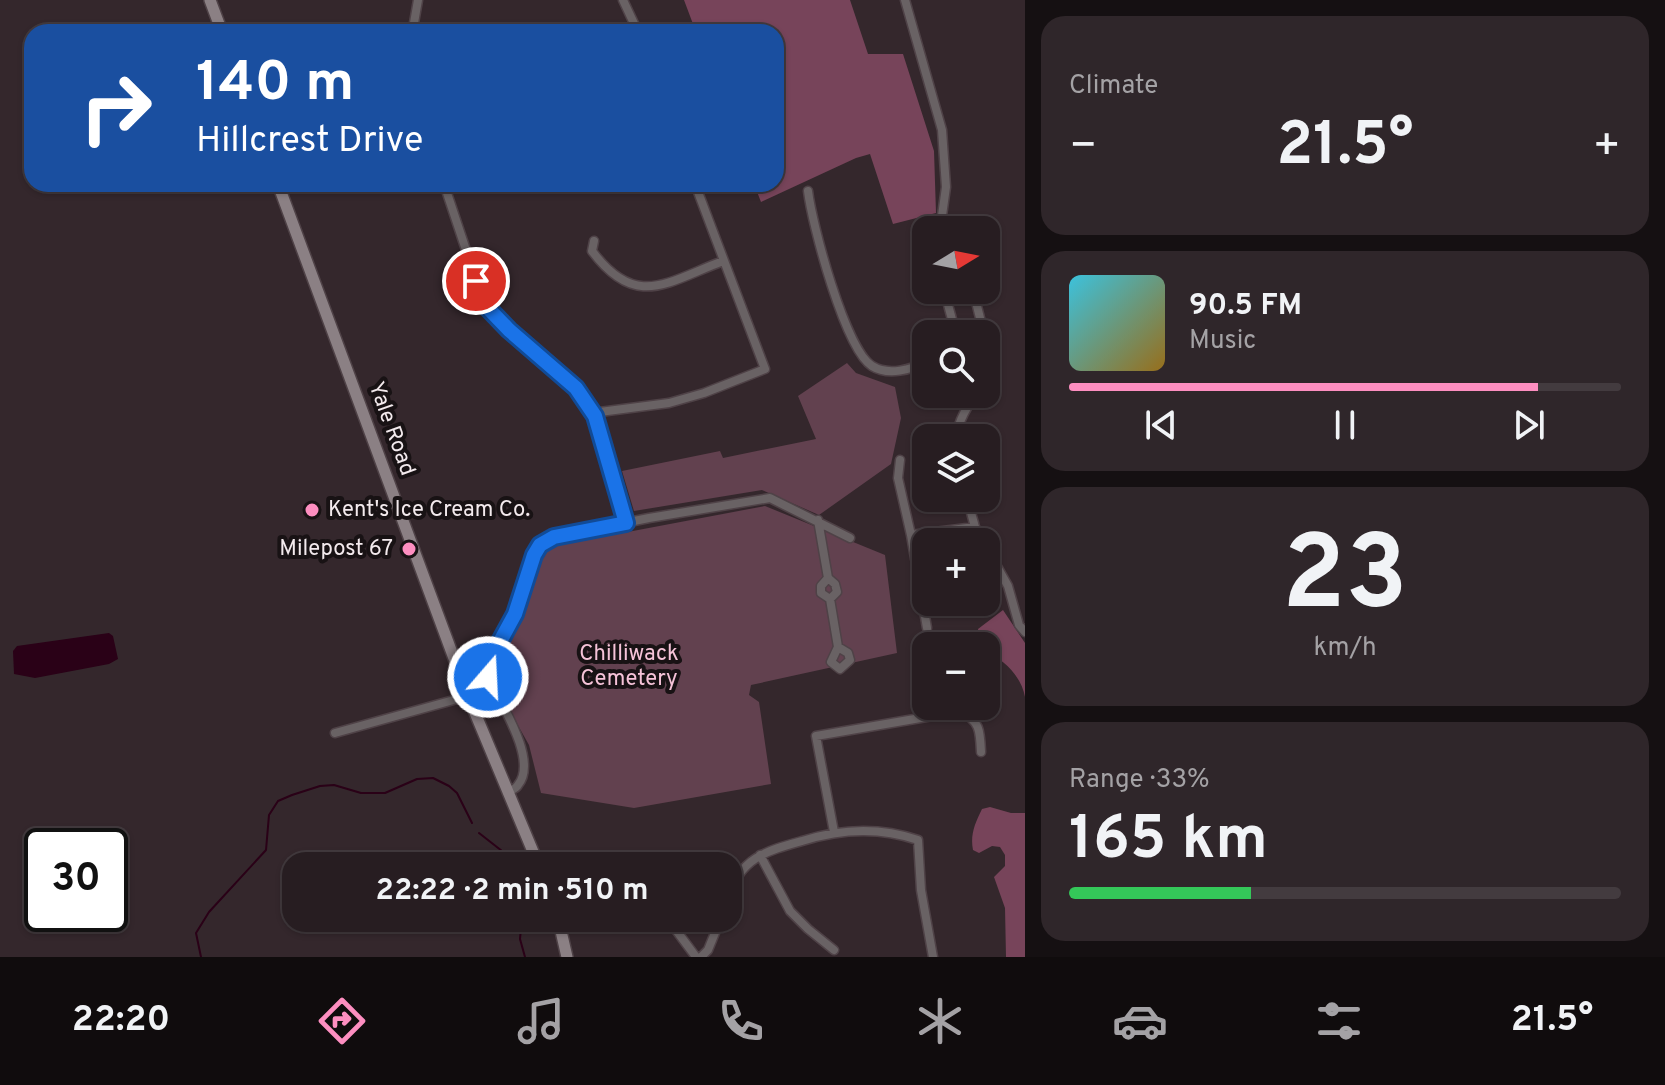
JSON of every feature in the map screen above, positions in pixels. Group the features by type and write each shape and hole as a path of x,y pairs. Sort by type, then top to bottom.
{"main road":[{"path":"210,0 219,24"},
{"name":"Yale Road","path":"281,192 468,696 533,852"},
{"path":"561,932 567,957"}],"street":[{"path":"414,24 418,0"},
{"path":"623,0 634,24"},
{"path":"905,0 942,130 946,187 942,216"},
{"path":"808,191 813,227 856,348 872,366 896,371 912,368"},
{"path":"447,192 484,304 576,388 592,413 626,523"},
{"path":"592,413 669,403 765,369 698,192"},
{"path":"594,241 592,251 602,264 619,280 637,287 661,286 723,261"},
{"path":"900,460 898,478 912,541"},
{"path":"508,792 518,785 522,775 520,739 488,677 486,667 515,614 540,545 554,537 770,498 850,538"},
{"path":"911,535 975,527 971,512"},
{"path":"818,520 828,578 835,584 837,592 830,599 838,647"},
{"path":"1000,571 1008,586 1019,625 1025,632"},
{"path":"925,616 927,628"},
{"path":"335,733 468,696"},
{"path":"834,832 816,736 961,711 973,718 980,731 981,752"},
{"path":"742,871 760,855 777,847 834,832 887,832 918,840 921,890 933,957"},
{"path":"760,855 790,911 834,950"},
{"path":"678,932 698,957 708,950 715,932"}],"green space":[{"path":"847,363 856,373 895,387 901,418 891,464 819,515 762,490 634,511 622,471 720,451 723,458 816,439 798,396"},
{"name":"Chilliwack Cemetery","path":"765,506 885,555 897,653 751,685 749,695 759,702 771,784 634,808 541,793 529,745 494,683 493,670 494,657 507,640 543,548"}],"shaded area":[{"path":"684,0 850,0 868,54 903,54 934,151 936,213 912,216 912,219 893,224 870,154 784,191 784,24 693,24"},
{"path":"757,192 783,192 761,202"},
{"path":"1003,610 1025,643 1025,697 1020,683 1000,660 1000,632 978,632 978,629 995,616 1000,616"},
{"path":"109,633 113,636 118,659 109,664 35,678 14,674 13,651 17,646"},
{"path":"990,807 1025,813 1025,957 1006,957 1005,908 994,877 1005,866 1005,855 1000,847 992,846 979,853 973,850 977,819 982,809"}],"waterway":[{"path":"201,957 196,933 209,912 266,850 269,815 278,801 320,786 334,785 361,793 385,793 417,779 433,778 457,793 472,823"},
{"path":"479,833 503,852"},
{"path":"521,932 525,957"}],"place":[{"name":"Kent's Ice Cream Co.","path":"312,510"},
{"name":"Milepost 67","path":"409,549"}],"route":[{"path":"476,281 484,304 576,388 595,416 626,523 554,537 540,545 515,614 486,667 488,677"}]}
